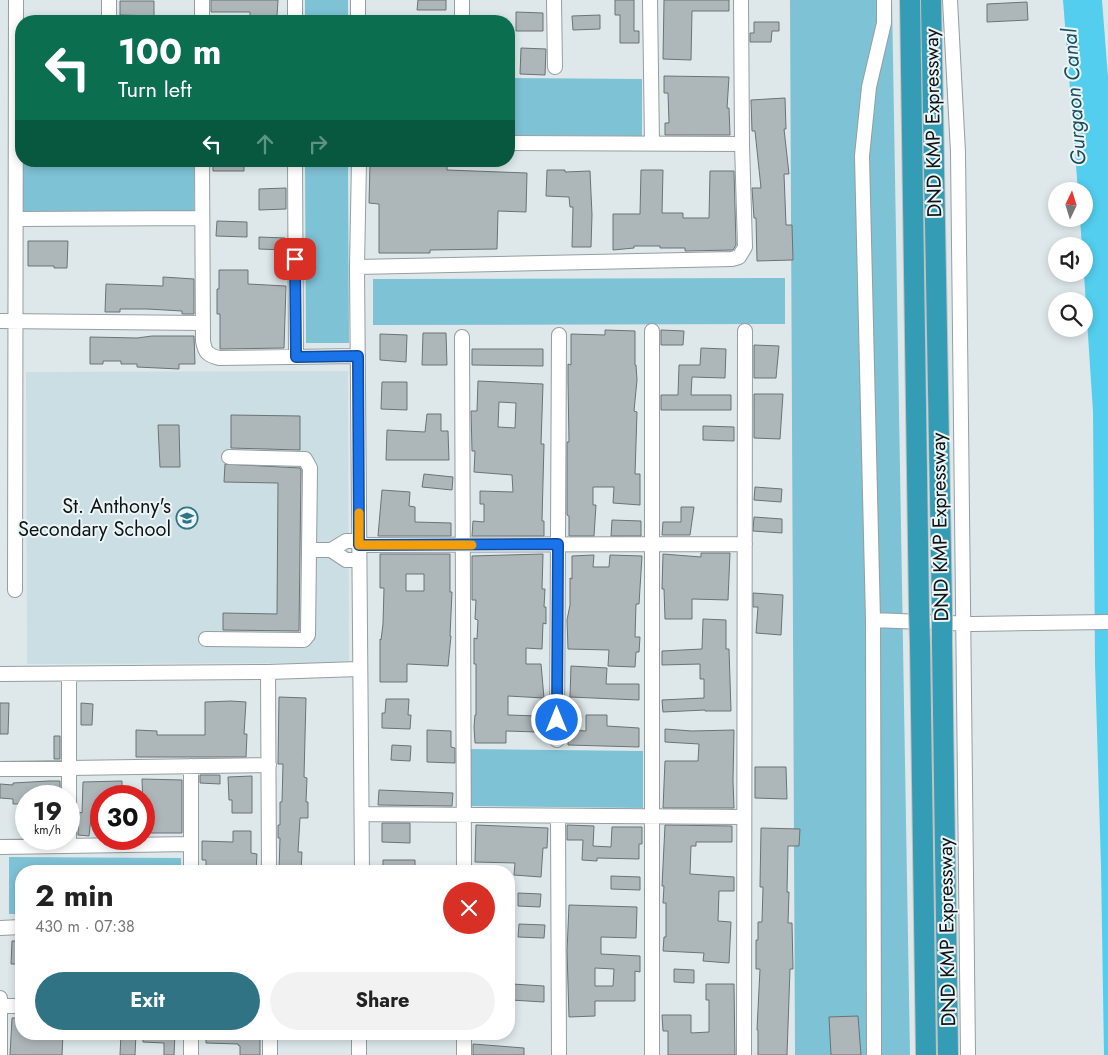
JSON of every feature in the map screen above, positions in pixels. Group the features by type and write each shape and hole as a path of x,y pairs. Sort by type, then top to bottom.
{"highway":[{"name":"DND KMP Expressway","path":"910,0 926,1055"},
{"name":"DND KMP Expressway","path":"931,0 948,1055"}],"street":[{"path":"16,0 16,15"},
{"path":"109,0 109,15"},
{"path":"202,0 202,15"},
{"path":"295,0 295,15"},
{"path":"358,0 358,15"},
{"path":"462,0 462,15"},
{"path":"554,0 555,67"},
{"path":"650,0 652,143"},
{"path":"357,266 732,259 739,257 745,247 741,0"},
{"path":"874,1055 873,620 862,156 869,87 884,23 884,0"},
{"path":"950,0 958,152 969,624 968,1055"},
{"path":"515,143 742,144"},
{"path":"15,590 17,167"},
{"path":"202,167 204,351 210,356 219,358 358,356"},
{"path":"295,167 296,357"},
{"path":"359,167 357,266 362,865"},
{"path":"17,219 201,218"},
{"path":"0,321 203,323"},
{"path":"652,331 652,1055"},
{"path":"744,331 744,1055"},
{"path":"557,740 559,334"},
{"path":"462,337 464,865"},
{"path":"206,639 304,640 308,635 310,468 305,459 229,457"},
{"path":"309,550 331,550 346,541 359,543 463,545 744,544"},
{"path":"331,550 346,560 359,560"},
{"path":"873,620 969,624 1108,622"},
{"path":"0,674 268,672 359,669"},
{"path":"268,672 269,865"},
{"path":"69,674 69,785"},
{"path":"0,769 269,765"},
{"path":"191,766 191,865"},
{"path":"362,814 744,817"},
{"path":"558,816 559,1055"},
{"path":"80,846 191,844"},
{"path":"0,847 15,847"},
{"path":"0,928 15,928"},
{"path":"0,998 0,1055"},
{"path":"0,1006 15,1006"},
{"path":"191,1040 191,1055"},
{"path":"270,1040 270,1055"},
{"path":"359,1040 359,1055"},
{"path":"464,1040 464,1055"}],"shaded area":[{"path":"305,0 348,0 348,15 305,15"},
{"path":"790,0 892,0 910,1055 795,1055"},
{"path":"515,78 642,79 642,136 515,135"},
{"path":"22,167 194,167 194,219 22,218"},
{"path":"305,167 348,167 349,343 306,343"},
{"path":"785,278 785,324 373,325 373,279"},
{"name":"St. Anthony's Secondary School","path":"348,371 349,663 27,664 26,372"},
{"path":"471,749 643,751 643,808 470,806"},
{"path":"9,857 181,858 181,865 15,865 15,914 9,914"}],"water":[{"name":"Gurgaon Canal","path":"1063,0 1102,0 1108,77 1108,1055 1104,1055 1095,664 1093,412 1088,337 1093,337 1093,292 1085,292 1085,282 1093,282 1093,237 1081,237 1081,228 1093,227 1093,182 1077,182"}],"building":[{"path":"211,0 278,0 277,15 250,15 250,12 211,12"},
{"path":"418,0 446,0 446,10 417,10"},
{"path":"615,0 634,0 634,31 639,31 639,43 620,43 620,15 615,15"},
{"path":"664,0 729,0 729,11 692,11 691,60 663,59"},
{"path":"120,1 154,1 154,15 120,15"},
{"path":"1027,2 1028,20 987,22 987,4"},
{"path":"516,12 543,13 543,31 516,31"},
{"path":"600,15 600,29 573,30 572,16"},
{"path":"754,22 779,22 779,31 772,31 771,42 750,42 750,33 754,33"},
{"path":"521,48 546,49 545,75 520,74"},
{"path":"664,76 729,77 727,108 729,108 730,135 665,135 665,123 669,123 668,93 664,93"},
{"path":"785,98 786,129 784,129 789,174 784,174 786,225 792,225 793,260 757,261 756,218 754,218 752,188 761,188 755,131 752,131 751,100"},
{"path":"213,167 244,167 244,171 213,171"},
{"path":"370,167 447,167 447,170 527,173 526,212 498,211 497,249 430,250 430,253 379,253 379,204 369,203"},
{"path":"547,170 565,170 565,172 590,171 591,247 572,247 573,207 570,207 569,197 546,196"},
{"path":"641,170 663,170 662,213 683,213 683,218 709,218 710,171 734,171 736,245 733,250 685,251 685,248 634,246 634,248 613,250 613,214 640,214"},
{"path":"286,188 286,209 259,210 259,189"},
{"path":"217,221 247,222 247,237 216,236"},
{"path":"259,237 285,238 285,250 259,249"},
{"path":"28,241 68,241 67,268 28,266"},
{"path":"219,270 248,270 248,284 286,286 284,348 220,349 220,314 217,314"},
{"path":"163,277 194,279 194,314 182,314 182,311 147,309 120,309 120,312 105,312 106,284 163,286"},
{"path":"605,330 635,331 637,380 634,411 637,412 635,474 640,474 640,505 613,503 614,487 593,487 593,505 596,505 594,536 569,536 569,516 567,515 567,442 569,442 568,364 571,365 571,334 605,335"},
{"path":"661,330 684,331 683,345 661,345"},
{"path":"423,333 446,333 447,365 422,365"},
{"path":"380,334 407,335 406,362 380,360"},
{"path":"194,336 195,364 179,364 179,369 137,367 137,364 121,364 121,361 103,361 103,364 90,364 90,337 137,338"},
{"path":"754,345 779,346 776,378 754,378"},
{"path":"701,348 726,349 725,378 692,377 691,395 731,395 731,410 661,410 661,395 678,395 679,365 700,365"},
{"path":"472,349 543,349 543,366 472,365"},
{"path":"478,381 543,384 541,444 544,444 542,521 544,521 544,536 472,536 473,521 484,522 484,504 480,504 480,491 513,492 512,475 474,472 475,451 472,451 471,411 477,411","holes":["499,402 516,403 515,428 498,427"]},
{"path":"382,382 407,382 407,410 381,409"},
{"path":"754,394 783,394 780,439 754,438"},
{"path":"427,414 441,414 441,431 448,431 449,460 386,460 387,430 425,432"},
{"path":"231,415 300,416 300,450 231,448"},
{"path":"158,425 179,425 180,467 160,467"},
{"path":"703,426 734,427 734,441 703,440"},
{"path":"225,464 300,468 301,470 299,631 223,630 223,613 277,614 278,483 224,482"},
{"path":"424,474 453,477 452,490 422,487"},
{"path":"755,487 782,489 781,502 754,500"},
{"path":"382,490 410,492 409,506 415,507 415,522 451,523 451,536 378,536"},
{"path":"681,507 694,507 690,535 662,535 663,522 681,522"},
{"path":"754,517 782,519 782,533 753,531"},
{"path":"612,520 641,521 641,536 611,536"},
{"path":"701,553 730,553 728,600 692,599 692,619 665,619 664,589 662,589 663,554 701,557"},
{"path":"380,554 450,554 450,592 452,592 448,666 407,664 407,682 380,682 380,639 383,624 384,588 380,588","holes":["406,574 424,574 424,591 406,591"]},
{"path":"543,554 542,589 545,589 544,607 546,607 546,624 543,623 542,649 526,648 526,664 541,664 544,698 508,696 508,715 538,716 537,732 506,731 506,743 475,743 476,664 474,664 474,638 477,639 478,620 475,619 476,600 472,600 472,556"},
{"path":"594,555 593,567 609,567 610,555 642,556 639,604 636,604 635,637 640,637 635,667 608,666 609,650 568,649 567,620 570,605 572,556"},
{"path":"753,593 783,595 781,635 756,633 758,607 753,607"},
{"path":"703,619 726,620 726,649 729,649 731,711 663,712 662,700 704,698 704,679 700,679 700,664 662,665 662,651 702,649"},
{"path":"571,666 607,668 606,684 639,684 639,700 570,697"},
{"path":"279,697 306,698 304,777 307,778 306,802 308,802 308,818 300,818 298,852 302,852 301,865 279,865 280,838 278,838 278,825 280,825 280,802 282,802 283,764 278,764"},
{"path":"386,699 409,699 408,715 411,715 410,729 382,728 382,713 385,713"},
{"path":"205,702 246,702 244,734 247,734 246,757 136,757 136,730 157,731 157,735 205,735"},
{"path":"0,703 9,703 8,734 0,734"},
{"path":"81,703 93,704 92,725 81,725"},
{"path":"586,715 607,715 607,726 639,728 639,747 568,745 569,730 586,731"},
{"path":"665,729 692,731 734,730 734,808 663,808 665,761 698,761 699,744 665,742"},
{"path":"427,730 451,731 451,747 455,748 455,763 427,762"},
{"path":"54,736 60,736 60,759 54,759"},
{"path":"392,745 411,746 410,761 391,760"},
{"path":"755,767 786,767 787,799 755,798"},
{"path":"200,775 220,775 220,784 200,783"},
{"path":"252,776 252,813 232,813 232,800 229,800 228,777"},
{"path":"142,779 182,780 182,833 155,833 155,785 142,785"},
{"path":"60,781 60,785 15,785 15,804 13,804 13,799 0,798 0,784 13,785 13,783"},
{"path":"122,781 122,785 90,785 89,836 80,835 83,782"},
{"path":"379,790 453,793 452,806 378,805"},
{"path":"382,823 410,823 410,843 382,842"},
{"path":"476,825 548,828 547,848 543,848 541,877 515,875 515,863 475,862"},
{"path":"567,825 594,826 593,846 611,847 612,827 642,827 642,844 639,844 639,859 597,858 597,861 582,860 583,840 567,840"},
{"path":"665,825 732,826 732,842 696,842 696,846 691,846 690,874 734,877 734,891 719,891 718,921 731,922 729,963 703,961 704,953 663,951 664,937 666,937 666,903 663,903 664,886 662,886"},
{"path":"761,828 800,829 799,846 788,846 788,923 792,923 793,969 790,969 787,1055 758,1055 757,1030 760,969 756,969 756,940 758,940 758,922 762,922 763,887 760,887"},
{"path":"233,831 251,831 251,853 257,854 256,865 206,865 206,860 202,860 202,841 233,842"},
{"path":"383,860 415,860 415,865 383,865"},
{"path":"611,876 640,877 640,890 611,889"},
{"path":"518,893 541,894 540,907 518,906"},
{"path":"569,905 637,907 636,938 601,937 601,954 640,956 640,972 635,971 635,1001 595,1001 595,1016 569,1017 567,951","holes":["595,968 614,969 613,986 595,986"]},
{"path":"519,924 545,925 544,938 518,937"},
{"path":"12,941 15,941 15,964 11,964"},
{"path":"674,969 694,970 694,983 674,982"},
{"path":"515,984 544,986 544,1002 515,1000"},
{"path":"706,984 734,984 735,1055 668,1055 668,1031 663,1031 662,1015 691,1015 691,1033 709,1032 709,1000 706,1000"},
{"path":"858,1016 861,1055 831,1055 829,1017"},
{"path":"12,1018 15,1018 15,1040 63,1040 62,1055 10,1055"},
{"path":"121,1040 136,1040 135,1055 120,1055"},
{"path":"143,1040 175,1040 174,1055 164,1055 164,1043 143,1042"},
{"path":"206,1040 260,1040 260,1055 240,1055 240,1046 238,1044 206,1043"},
{"path":"473,1044 524,1048 524,1055 473,1055"}],"slow traffic":[{"path":"359,513 359,545 472,545"}],"place":[{"name":"St. Anthony's Secondary School","path":"187,518"}],"route":[{"path":"295,259 296,357 358,356 359,545 558,544 557,720"}]}
